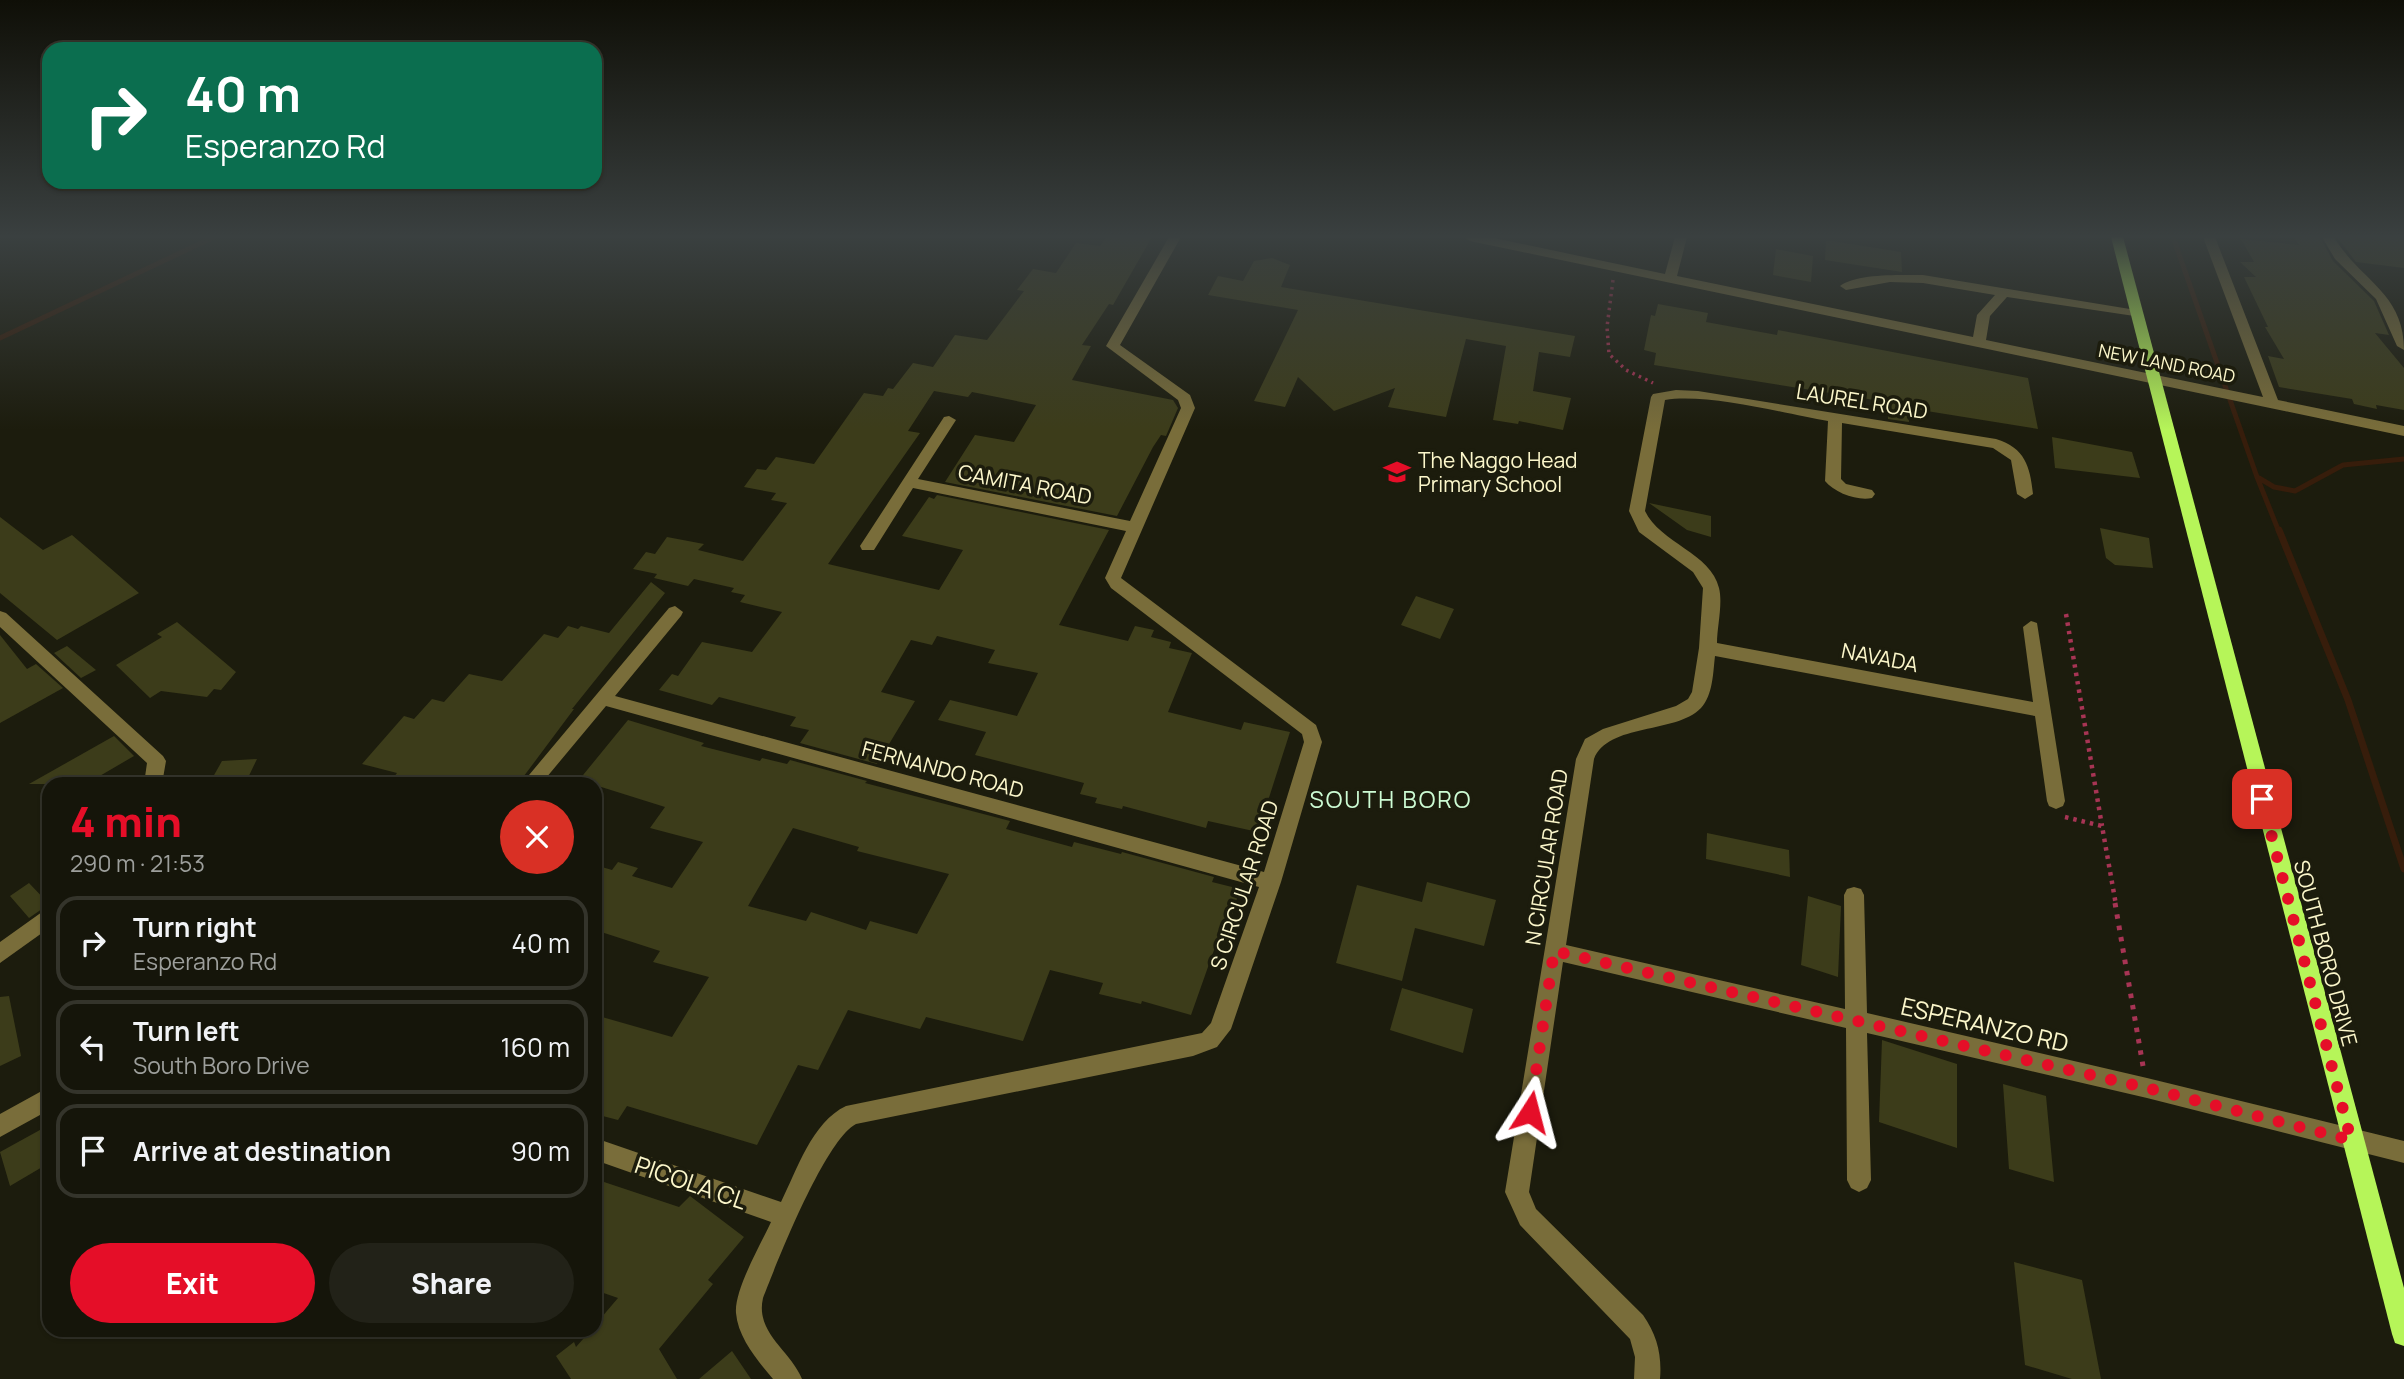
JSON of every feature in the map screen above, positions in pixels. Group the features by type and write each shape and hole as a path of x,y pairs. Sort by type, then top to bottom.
{"main road":[{"name":"SOUTH BORO DRIVE","path":"2133,301 2404,1334"}],"street":[{"name":"S CIRCULAR ROAD","path":"789,1379 750,1324 748,1308 751,1293 787,1216 836,1123 854,1114 1193,1046 1209,1040 1220,1029 1271,882 1313,742 1310,730 1117,584 1113,578 1188,404 1113,346 1137,301"},
{"name":"NEW LAND ROAD","path":"1776,301 2404,431"},
{"path":"1979,344 1984,315 1996,301"},
{"path":"2060,301 2136,314"},
{"path":"2233,301 2272,403"},
{"path":"2384,301 2404,346"},
{"name":"LAUREL ROAD","path":"1667,395 1698,395 2006,447 2019,457 2025,494"},
{"name":"N CIRCULAR ROAD","path":"1647,1379 1649,1359 1645,1338 1528,1217 1517,1192 1585,759 1591,744 1609,734 1682,711 1694,704 1701,693 1708,648 1711,588 1699,568 1645,527 1637,511 1667,395"},
{"path":"1835,418 1833,481 1841,488 1867,494"},
{"path":"867,546 949,420"},
{"name":"CAMITA ROAD","path":"907,482 1134,527"},
{"path":"536,777 675,612"},
{"path":"0,617 157,761 154,777"},
{"path":"2031,626 2056,801"},
{"name":"NAVADA","path":"1708,648 2043,711"},
{"name":"FERNANDO ROAD","path":"603,699 1271,882"},
{"path":"1854,895 1859,1180"},
{"path":"0,954 42,921"},
{"name":"ESPERANZO RD","path":"1554,951 2147,1088 2404,1152"},
{"path":"0,1126 42,1102"},
{"name":"PICOLA CL","path":"602,1151 787,1216"}],"path":[{"path":"1611,301 1607,327 1609,354 1626,370 1667,395"},
{"path":"2066,614 2147,1088"},
{"path":"2056,801 2059,816 2102,826"}],"building":[{"path":"1016,301 1115,301 1113,305 1109,304 1082,345 1091,346 1072,380 1173,400 1178,408 1166,436 1161,435 1153,447 1117,516 945,482 975,435 1014,442 1036,405 972,392 968,397 934,391 908,431 920,433 828,564 939,590 963,550 902,536 929,497 934,499 937,495 1109,530 1059,625 1128,641 1135,626 1154,630 1151,637 1171,642 1169,648 1192,653 1168,712 1241,730 1244,722 1290,732 1258,832 1208,821 1206,828 1123,806 1122,809 1095,803 1097,798 1080,794 1084,783 975,755 986,732 938,720 950,700 1017,716 1038,673 988,663 995,650 937,636 932,645 911,640 881,692 915,701 877,764 800,743 809,730 790,726 796,717 719,697 712,705 659,690 672,674 678,676 702,642 752,652 782,612 740,602 745,595 731,592 734,588 694,579 688,586 654,578 657,574 633,569 646,552 655,554 667,537 704,544 698,550 743,561 787,503 771,500 776,493 744,487 757,469 766,470 776,457 814,464 864,393 883,396 888,388 893,389 913,363 933,367 955,335 987,340"},
{"path":"1246,301 1367,301 1575,336 1570,357 1539,352 1533,391 1571,398 1563,430 1519,421 1518,424 1493,420 1506,346 1466,339 1446,417 1388,407 1395,388 1334,411 1298,377 1285,407 1254,401 1298,310"},
{"path":"2256,301 2374,301 2389,335 2375,333 2404,368 2404,410 2376,405 2377,409 2354,404 2352,399 2279,387 2268,356 2284,359 2265,327 2268,327"},
{"path":"1658,304 1708,313 1706,322 1777,335 1778,330 2028,378 2038,429 1908,408 1909,422 1888,419 1887,402 1654,365 1656,353 1644,350 1651,315 1655,316"},
{"path":"2052,437 2132,452 2140,478 2055,468"},
{"path":"1649,503 1711,516 1711,537 1687,530"},
{"path":"0,517 43,550 72,535 139,593 57,640 0,593"},
{"path":"2100,528 2149,538 2153,568 2115,565 2106,558"},
{"path":"651,582 665,593 572,709 523,777 394,777 397,773 362,764 404,716 414,719 432,699 444,702 469,674 502,681 544,634 558,638 568,626 578,629 581,626 609,633"},
{"path":"1416,596 1454,609 1440,639 1401,625"},
{"path":"177,622 236,672 221,690 214,689 207,697 161,691 150,698 116,665 162,637 157,634"},
{"path":"0,635 27,669 36,664 63,688 0,723"},
{"path":"67,646 96,670 81,678 54,653"},
{"path":"628,720 704,743 701,746 760,761 762,758 787,764 790,760 867,781 865,783 1010,821 1006,829 1072,847 1074,842 1121,854 1122,852 1214,877 1212,882 1240,889 1230,921 1225,919 1191,1015 1142,1001 1141,1004 1099,994 1103,983 1050,970 1023,1041 926,1017 920,1029 848,1010 818,1070 798,1065 757,1145 627,1106 618,1120 602,1116 602,1017 672,1037 709,977 653,962 660,951 602,932 602,867 612,870 618,862 638,868 632,876 672,888 703,842 650,828 665,807 602,787 602,777 581,777","holes":["793,828 859,847 857,851 949,874 917,934 870,921 866,930 811,912 806,921 748,906"]},
{"path":"114,736 134,756 98,777 42,777 42,784 29,784"},
{"path":"257,759 248,777 213,777 222,761"},
{"path":"1707,833 1789,850 1790,877 1706,859"},
{"path":"1427,882 1496,900 1484,946 1415,928 1402,981 1336,963 1357,885 1422,902"},
{"path":"29,883 42,897 42,909 29,918 10,896"},
{"path":"1808,896 1841,906 1838,977 1801,965"},
{"path":"1402,988 1473,1009 1463,1053 1390,1030"},
{"path":"9,996 21,1056 0,1066 0,997"},
{"path":"1882,1040 1957,1064 1957,1148 1879,1122"},
{"path":"2003,1084 2046,1096 2054,1182 2009,1169"},
{"path":"42,1129 42,1167 10,1186 0,1152"},
{"path":"602,1181 679,1207 690,1196 744,1237 708,1280 713,1284 659,1349 677,1379 571,1379 556,1356 574,1342 576,1347 585,1337 602,1337 602,1317 618,1298 602,1292"},
{"path":"2014,1262 2082,1280 2101,1379 2072,1379 2025,1365"},
{"path":"732,1351 751,1379 699,1379"}],"waterway":[{"path":"0,338 78,301"},
{"path":"2196,301 2279,532"},
{"path":"2259,478 2274,487 2295,491 2343,465 2404,459"},
{"path":"2279,530 2348,700 2404,869"}],"place":[{"name":"The Naggo Head Primary School","path":"1397,472"}],"district":[{"name":"SOUTH BORO","path":"1391,799"}],"route":[{"path":"1530,1112 1554,951 2147,1088 2351,1140 2262,799"}]}
